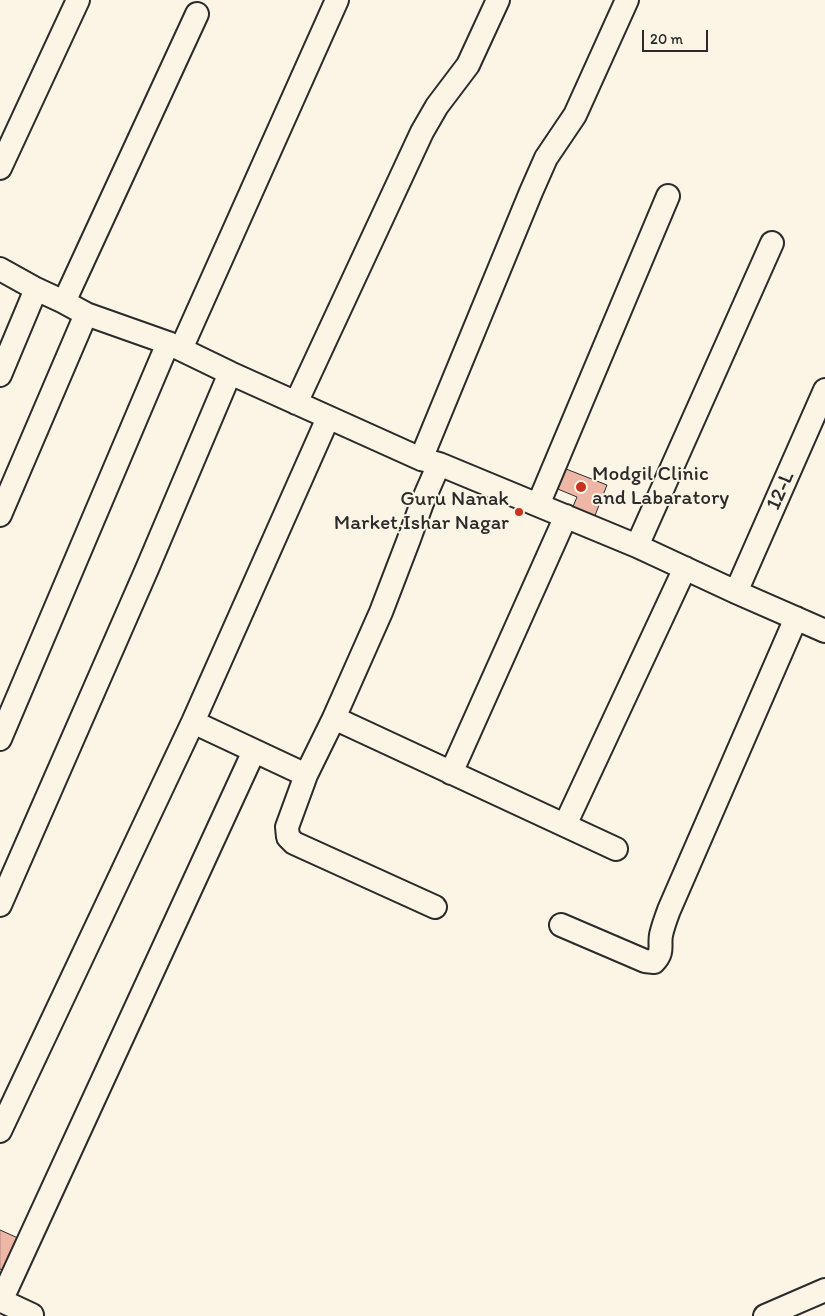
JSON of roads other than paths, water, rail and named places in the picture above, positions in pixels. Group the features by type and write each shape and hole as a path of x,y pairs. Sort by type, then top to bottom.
{"street":[{"path":"0,168 78,0"},
{"path":"0,739 174,346 337,0"},
{"path":"296,403 422,132 437,106 468,65 498,0"},
{"path":"435,907 294,843 288,837 287,827 306,775 334,718 409,539 422,503 430,461 535,183 546,158 575,115 627,0"},
{"path":"64,302 197,14"},
{"path":"538,505 668,196"},
{"path":"638,546 772,243"},
{"path":"0,269 36,290 86,314 174,346 328,418 638,546 825,631"},
{"path":"0,374 36,290"},
{"path":"0,515 86,314"},
{"path":"2,892 147,569 230,372"},
{"name":"12-L","path":"736,592 825,390"},
{"path":"0,1131 193,722 328,418"},
{"path":"451,772 566,516"},
{"path":"565,825 685,568"},
{"path":"561,926 645,960 654,962 659,957 661,949 660,937 669,910 796,618"},
{"path":"334,718 616,849"},
{"path":"193,722 306,775"},
{"path":"32,1316 1,1301 254,750"},
{"path":"765,1316 825,1290"}],"place":[{"name":"Modgil Clinic and Labaratory","path":"581,487"},
{"name":"Guru Nanak Market,Ishar Nagar","path":"519,512"}]}
